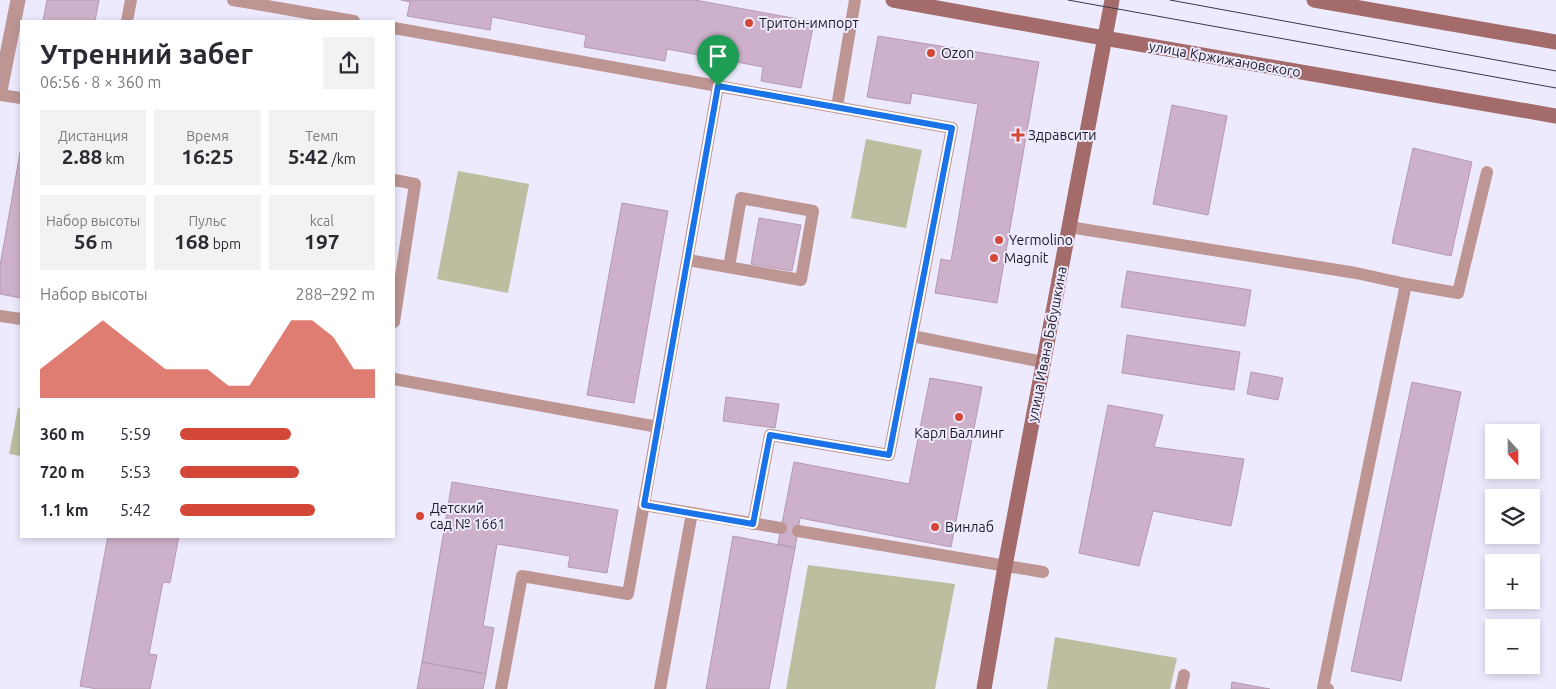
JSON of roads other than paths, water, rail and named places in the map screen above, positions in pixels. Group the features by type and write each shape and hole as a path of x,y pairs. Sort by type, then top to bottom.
{"street":[{"path":"0,93 18,0"},
{"name":"улица Кржижановского","path":"893,0 1556,116"},
{"name":"улица Ивана Бабушкина","path":"984,689 1005,566 1112,0"},
{"path":"1314,0 1556,42"}],"lane":[{"path":"127,20 131,0"},
{"path":"233,0 250,1 349,20"},
{"path":"837,107 855,0"},
{"path":"395,28 952,128 889,455 770,435 753,524"},
{"path":"501,689 522,576 628,594 718,86"},
{"path":"0,93 20,98"},
{"path":"1069,226 1356,273 1458,293 1486,172"},
{"path":"395,180 415,184 395,315"},
{"path":"688,260 801,280 813,211 742,198 729,267"},
{"path":"1328,689 1324,688 1406,284"},
{"path":"0,316 20,319"},
{"path":"912,336 1043,362"},
{"path":"395,379 658,427"},
{"path":"644,505 781,528"},
{"path":"660,689 692,513"},
{"path":"798,531 1043,572"},
{"path":"1181,689 1184,675"}],"tram line":[{"path":"1068,0 1556,88"},
{"path":"1170,0 1556,71"}],"place":[{"name":"Тритон-импорт","path":"749,23"},
{"name":"Ozon","path":"931,53"},
{"name":"Здравсити","path":"1018,135"},
{"name":"Yermolino","path":"999,240"},
{"name":"Magnit","path":"994,258"},
{"name":"Карл Баллинг","path":"959,417"},
{"name":"Детский сад № 1661","path":"420,516"},
{"name":"Винлаб","path":"935,527"}]}
